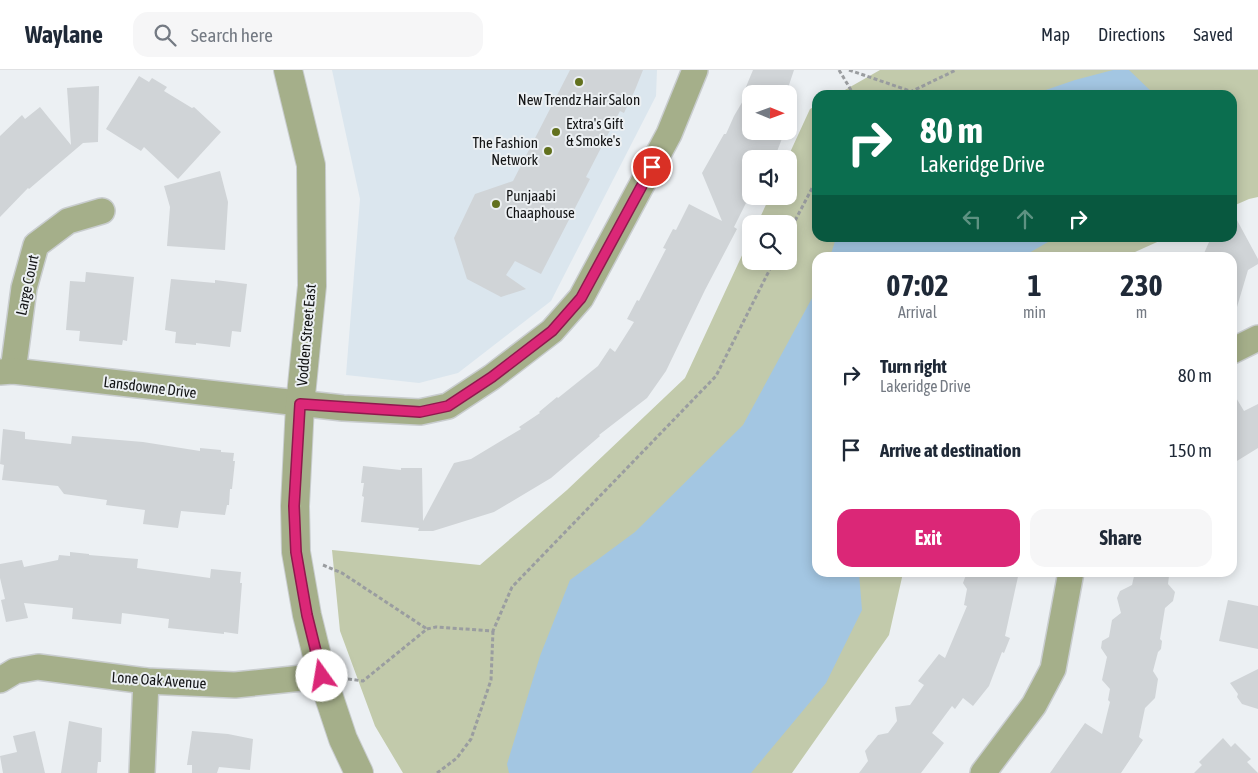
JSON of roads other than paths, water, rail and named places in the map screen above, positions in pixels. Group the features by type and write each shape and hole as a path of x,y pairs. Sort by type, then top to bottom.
{"street":[{"name":"Vodden Street East","path":"288,70 311,165 312,286 300,404 294,506 296,552 307,615 322,676 343,739 359,773"},
{"name":"Lansdowne Drive","path":"6,371 300,404 420,412 448,406 492,377 552,331 581,298 669,134 695,70"},
{"name":"Large Court","path":"6,371 24,288 36,245 68,221 102,211"},
{"path":"1237,348 1258,338"},
{"path":"983,773 1034,705 1053,669 1070,577"},
{"name":"Lone Oak Avenue","path":"0,680 15,671 38,667 146,681 235,684 322,676"},
{"path":"142,773 146,681"}],"water":[{"path":"1113,70 1129,70 1150,90 1046,90"},
{"path":"835,242 1048,242 1031,252 832,252"},
{"path":"812,298 812,577 859,577 862,610 826,683 751,773 509,773 507,764 540,656 570,580 635,532 743,425"}],"place":[{"name":"New Trendz Hair Salon","path":"579,82"},
{"name":"Extra's Gift & Smoke's","path":"556,132"},
{"name":"The Fashion Network","path":"548,151"},
{"name":"Punjaabi Chaaphouse","path":"496,204"}]}
